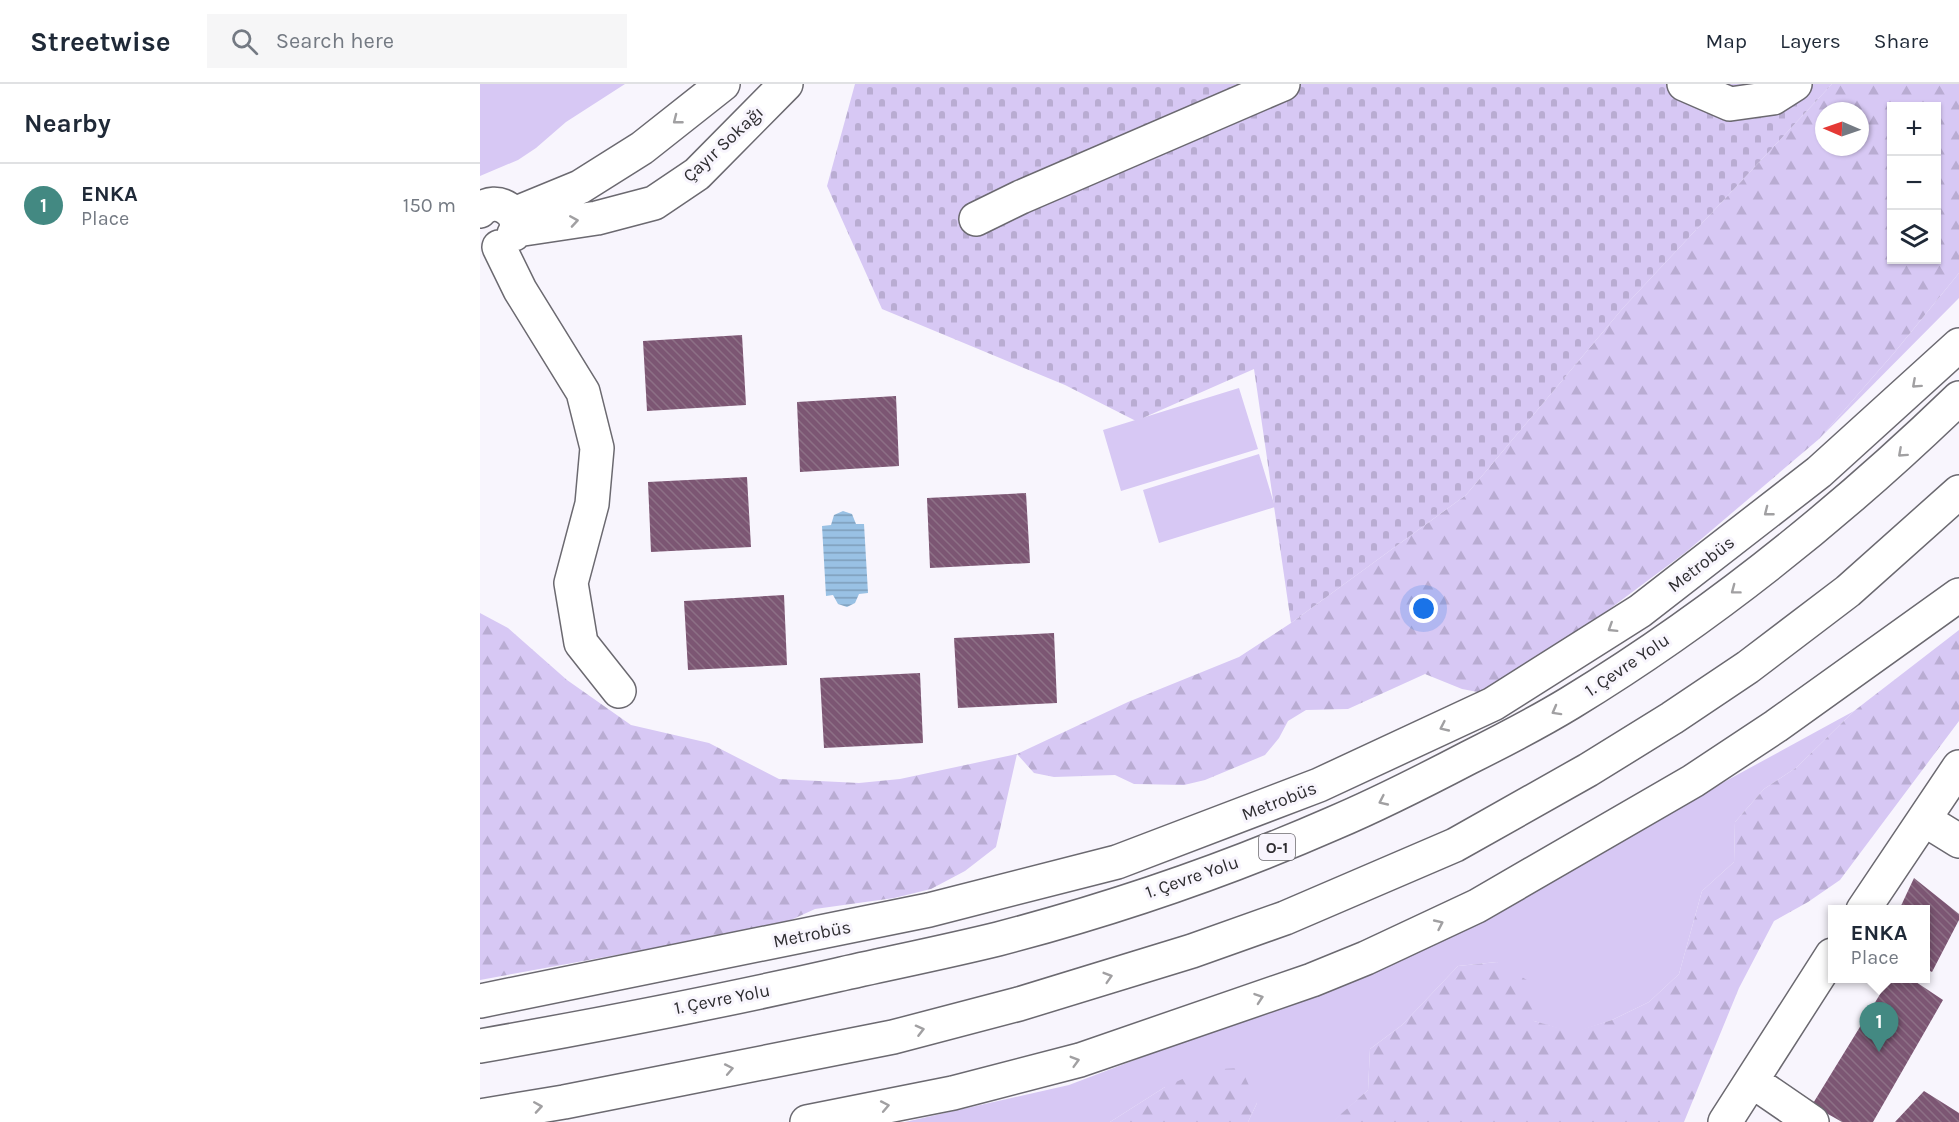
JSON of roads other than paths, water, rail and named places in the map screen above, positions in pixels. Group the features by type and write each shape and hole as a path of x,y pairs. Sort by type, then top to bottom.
{"main road":[{"path":"502,233 642,148 723,84"},
{"name":"Çayır Sokağı","path":"502,233 597,218 654,202 697,174 786,84"},
{"path":"976,219 1021,197 1283,84"},
{"path":"1684,84 1730,105 1773,98 1795,84"},
{"path":"480,211 483,207 495,204 506,206 502,233 520,290 583,392 597,447 592,504 571,583 582,643 619,691"},
{"name":"Metrobüs","path":"480,1001 929,910 1073,874 1117,862 1319,786 1493,704 1640,611 1819,472 1959,345"},
{"name":"1. Çevre Yolu","path":"480,1046 745,996 1000,938 1160,889 1335,823 1408,789 1568,704 1666,639 1744,584 1840,507 1906,449 1959,398"},
{"path":"480,1116 564,1102 892,1037 1019,1004 1192,951 1285,918 1455,846 1549,793 1672,718 1748,667 1848,591 1959,492"},
{"path":"807,1122 954,1093 1080,1060 1312,980 1366,958 1478,906 1693,782 1776,726 1959,595"},
{"path":"1866,905 1959,767"},
{"path":"1925,820 1959,841"},
{"path":"1725,1122 1828,963"},
{"path":"1752,1081 1812,1122"}],"water":[{"path":"843,511 852,514 856,524 864,524 868,593 859,594 855,603 847,607 838,604 833,595 826,596 822,526 831,525 834,515"}],"place":[{"name":"ENKA","path":"1879,1052"}]}
